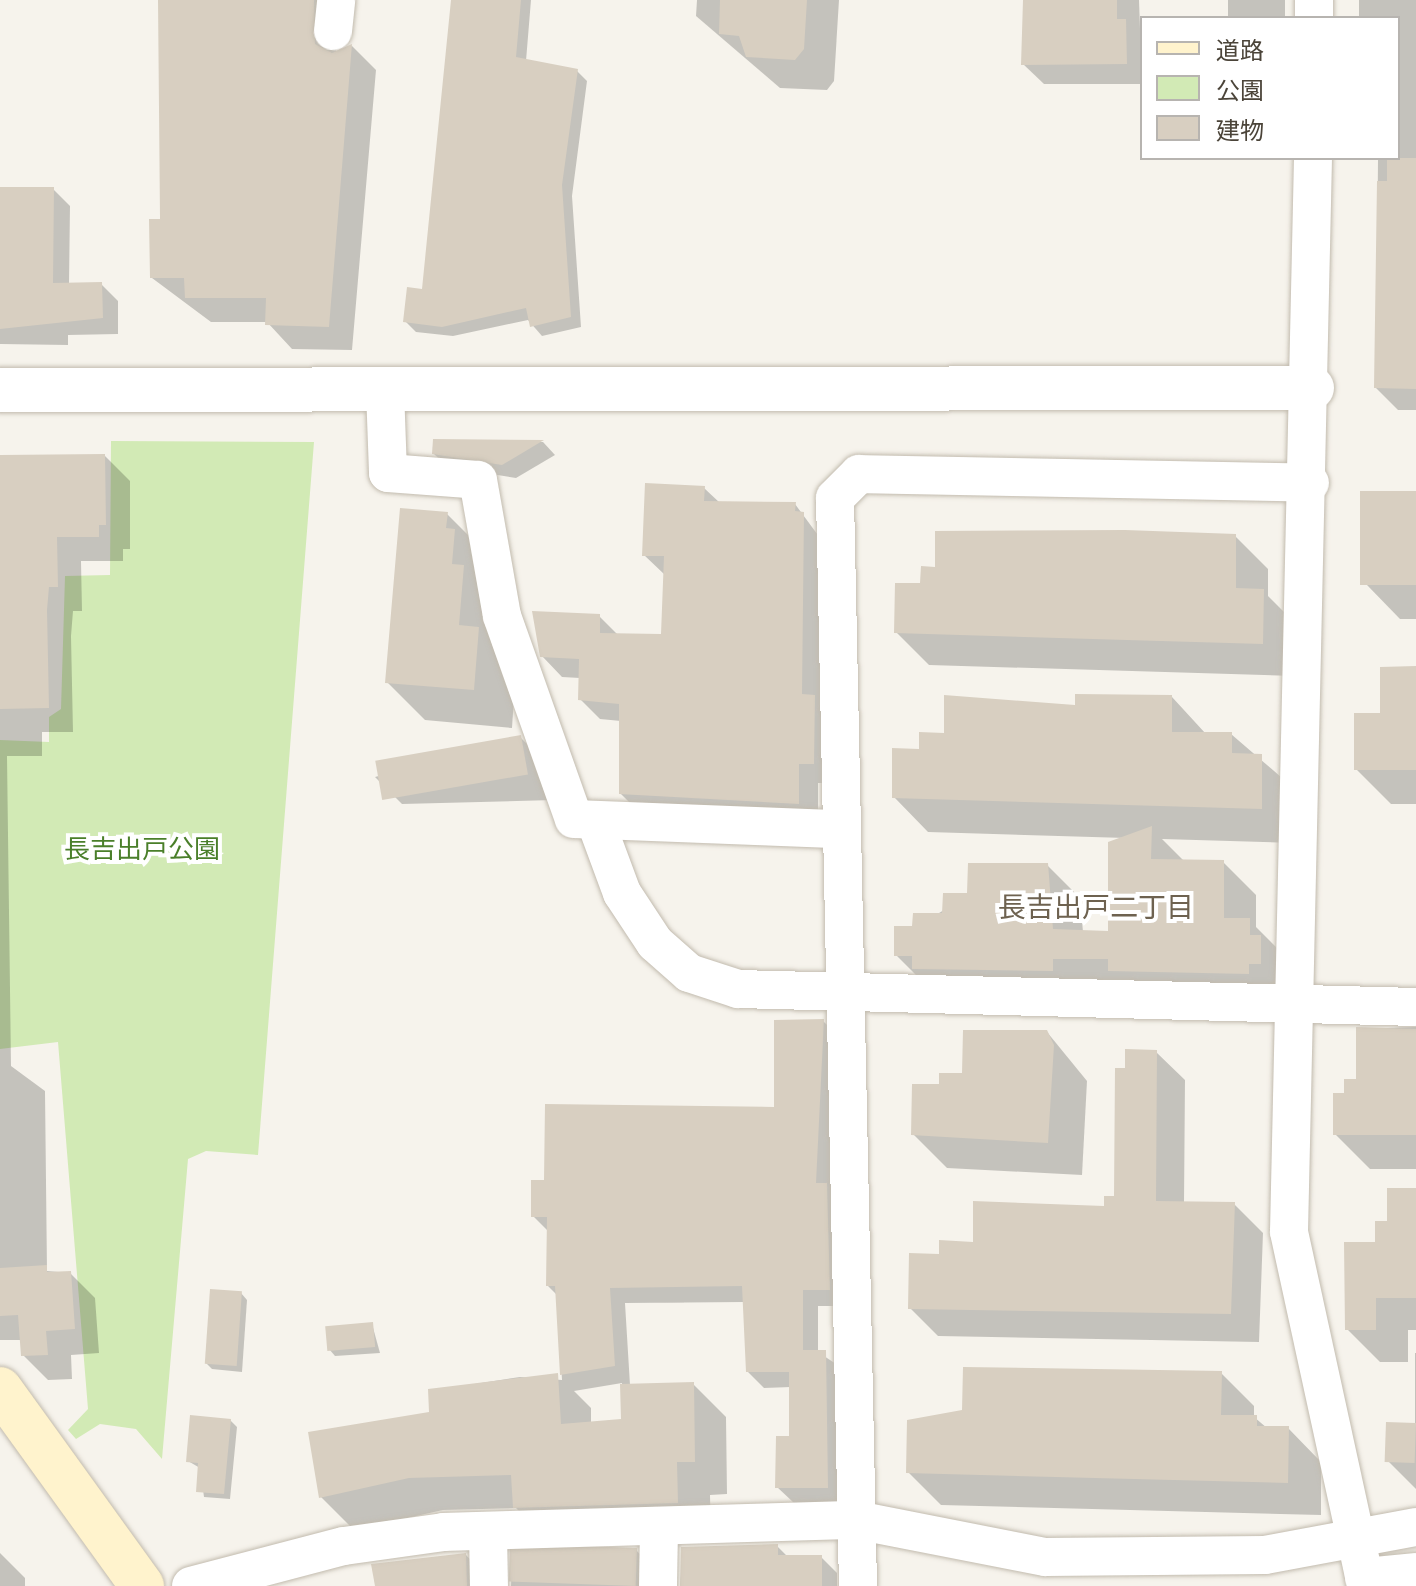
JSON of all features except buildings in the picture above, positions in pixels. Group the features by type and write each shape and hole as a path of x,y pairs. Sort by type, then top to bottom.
{"main road":[{"path":"0,1389 142,1586"}],"street":[{"path":"1313,160 1310,483 1290,1008 1289,1232 1365,1582 1416,1572"},
{"path":"0,390 1312,388"},
{"path":"385,390 388,473 478,480 507,631 574,819 840,829"},
{"path":"858,1586 850,997 840,829 835,498 846,480 859,474 1310,483"},
{"path":"595,820 622,893 655,943 689,973 738,989 850,997 1290,1008 1416,1007"},
{"path":"191,1586 344,1546 488,1531 856,1520 1045,1557 1265,1555 1416,1527"},
{"path":"658,1586 659,1526"},
{"path":"488,1531 489,1586"}],"green space":[{"name":"長吉出戸公園","path":"111,441 314,442 258,1155 206,1151 188,1159 162,1459 136,1429 100,1424 76,1439 68,1430 88,1409 58,1042 0,1049 0,740 49,742 49,717 61,709 65,576 110,575"}],"district":[{"name":"長吉出戸二丁目","path":"1096,907"}]}
